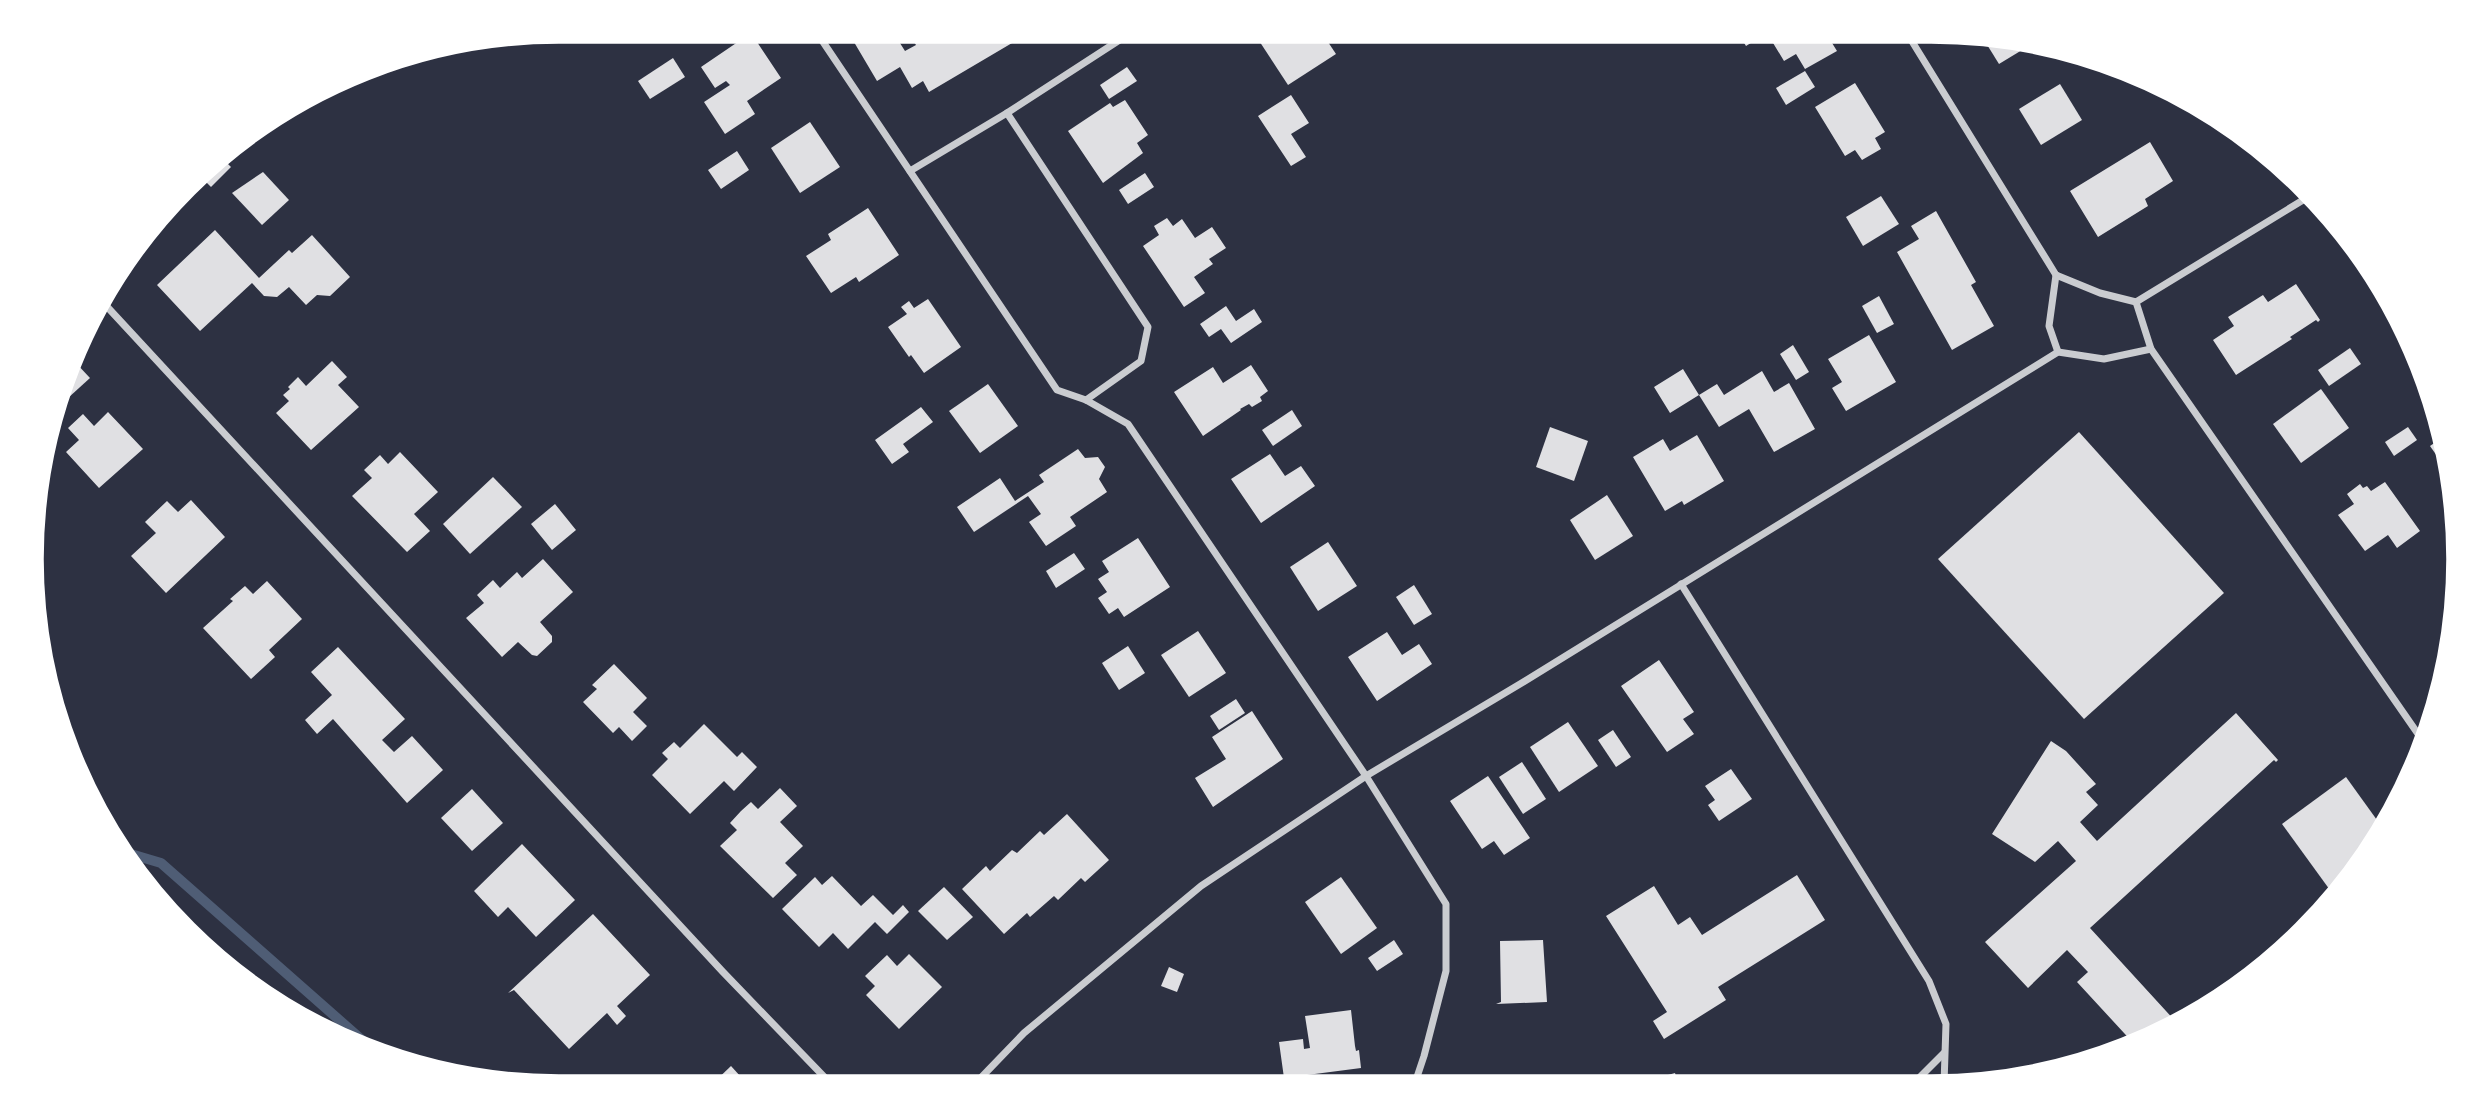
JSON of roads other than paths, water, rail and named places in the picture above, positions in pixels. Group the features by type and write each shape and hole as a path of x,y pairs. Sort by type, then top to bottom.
{"street":[{"path":"823,42 1057,390 1086,400 1128,424 1366,776 1446,904 1446,971 1417,1076"},
{"path":"910,171 1007,113 1116,42"},
{"path":"1912,42 2056,275 2100,293 2136,303 2303,200"},
{"path":"1007,113 1148,327 1141,361 1086,400"},
{"path":"2056,275 2049,326 2058,352"},
{"path":"2136,303 2151,349 2418,734"},
{"path":"107,307 704,951 823,1076"},
{"path":"983,1076 1024,1033 1201,886 1366,776 2058,352 2104,359 2151,349"},
{"path":"1681,584 1929,981 1945,1024 1944,1076"},
{"path":"1921,1076 1944,1052"}],"waterway":[{"path":"136,856 161,863 356,1035"}]}
